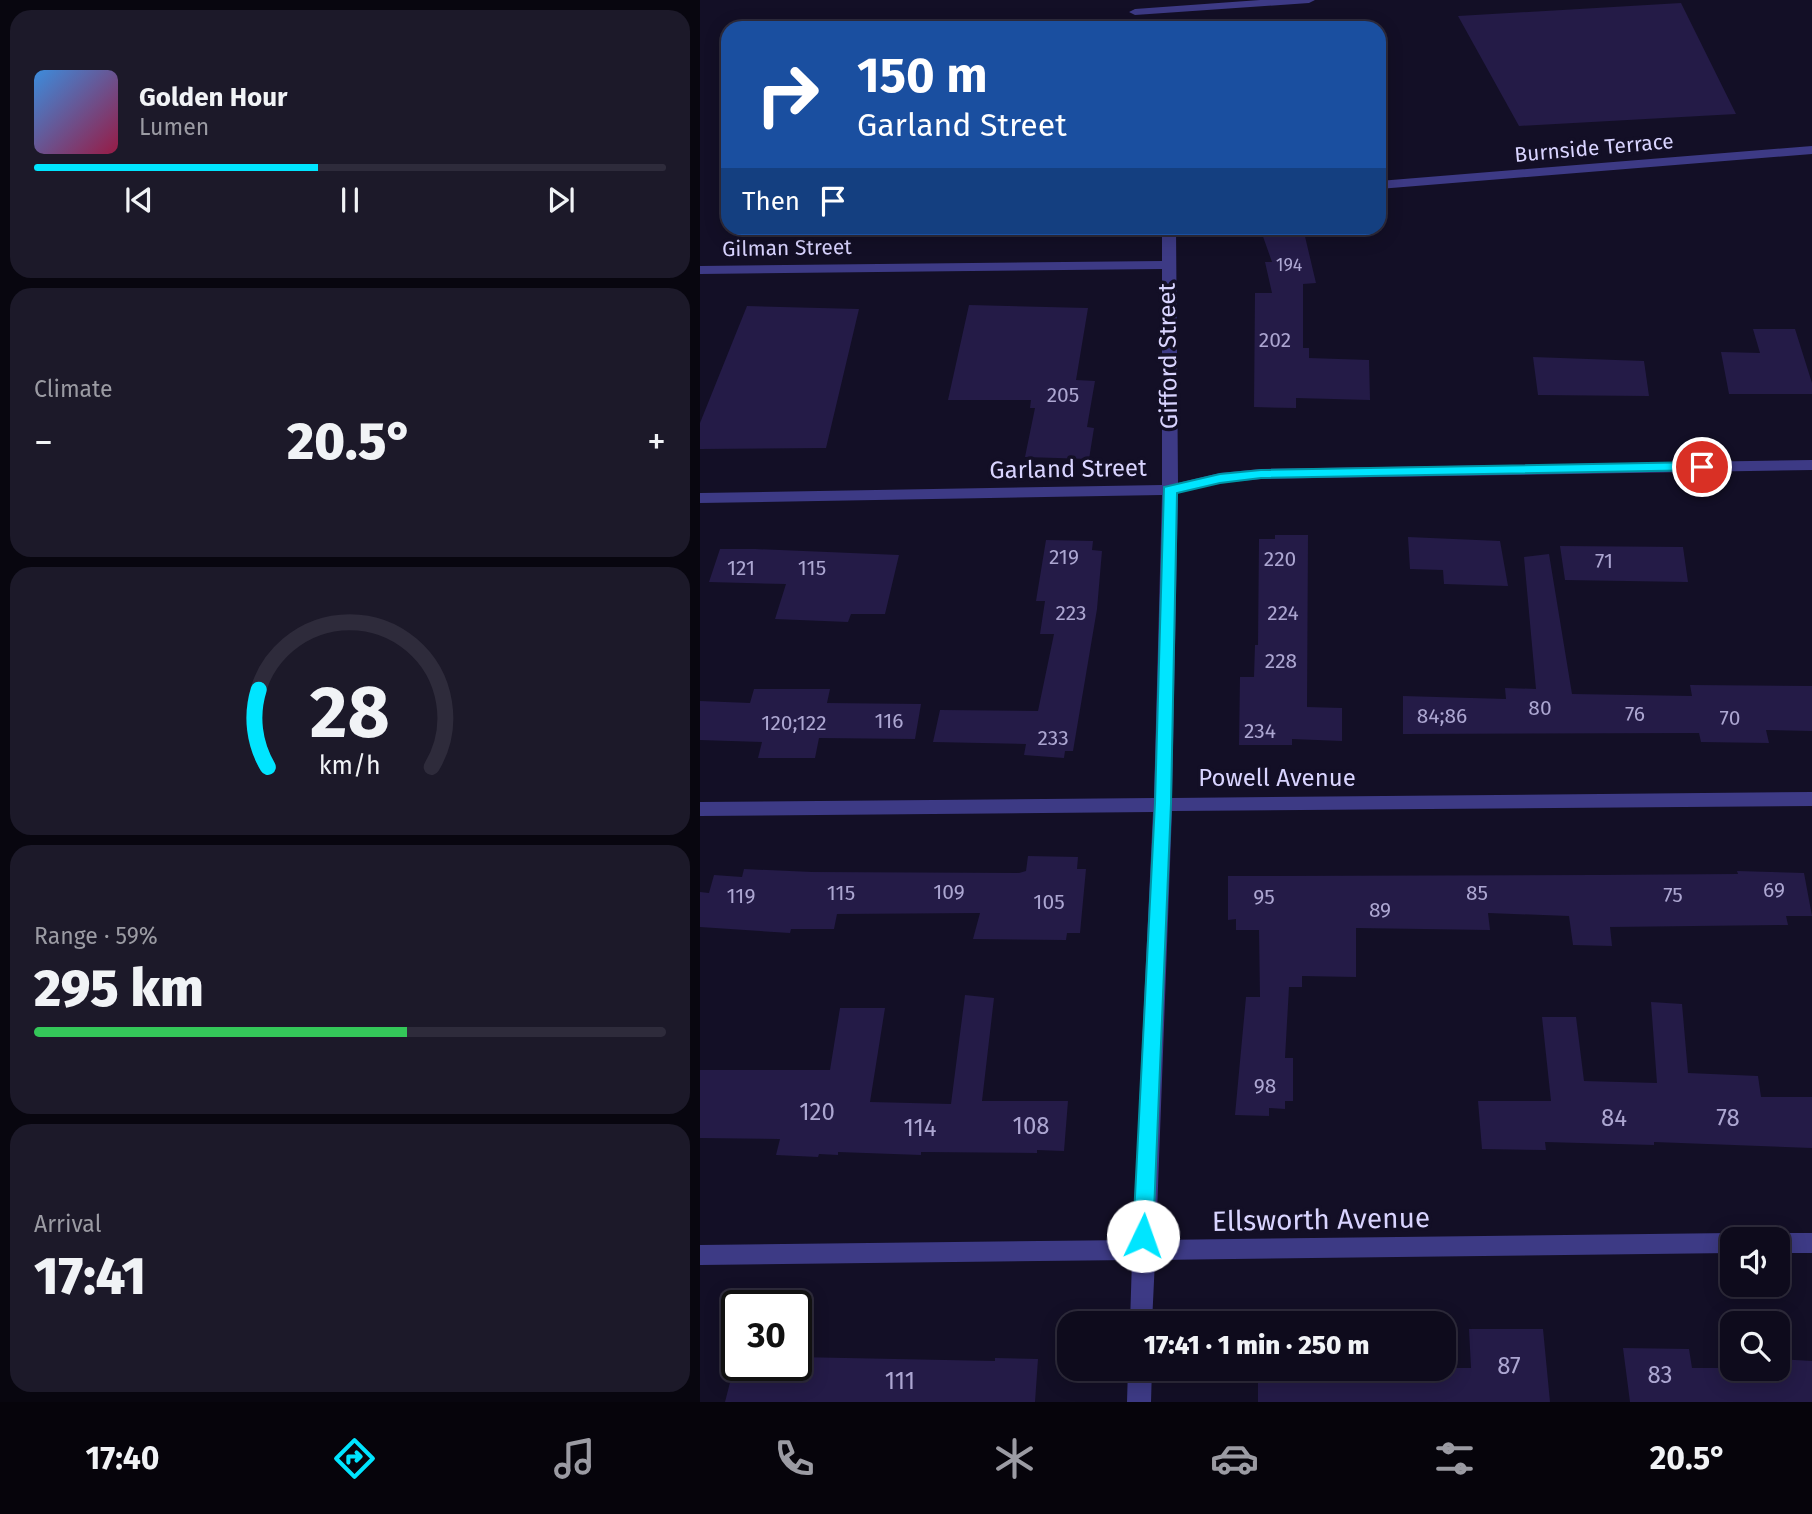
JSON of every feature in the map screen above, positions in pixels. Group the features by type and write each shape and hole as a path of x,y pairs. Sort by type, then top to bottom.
{"street":[{"path":"1134,6 1310,0"},
{"name":"Burnside Terrace","path":"1386,184 1812,150"},
{"name":"Gifford Street","path":"1141,1311 1163,803 1170,490 1169,235"},
{"name":"Gilman Street","path":"700,270 1168,265"},
{"name":"Garland Street","path":"700,498 1170,490 1220,478 1261,474 1812,466"},
{"name":"Powell Avenue","path":"700,809 1812,799"},
{"path":"1790,1243 1812,1242"},
{"name":"Ellsworth Avenue","path":"700,1255 1720,1243"},
{"path":"1139,1402 1140,1381"}],"building":[{"path":"1681,3 1736,114 1519,126 1458,16"},
{"path":"1262,235 1305,235 1316,283 1303,284 1303,348 1309,348 1309,358 1369,360 1370,400 1296,398 1296,408 1254,407 1255,293 1272,293 1265,262 1272,262"},
{"path":"969,305 1088,308 1076,380 1095,381 1087,427 1094,428 1089,459 1025,457 1035,408 1030,408 1031,400 948,400"},
{"path":"747,306 859,309 826,448 700,449 700,423"},
{"path":"1753,329 1795,329 1812,383 1812,394 1729,394 1721,352 1760,353"},
{"path":"1533,357 1644,361 1649,396 1538,395"},
{"path":"1275,535 1308,535 1307,707 1342,708 1342,741 1292,739 1292,745 1239,745 1240,677 1254,677 1255,645 1258,645 1259,539 1275,539"},
{"path":"1408,537 1500,541 1508,586 1444,584 1443,570 1410,569"},
{"path":"1046,540 1093,541 1092,550 1102,551 1097,609 1073,751 1065,751 1064,758 1024,755 1026,744 933,742 940,710 1038,711 1054,634 1040,634 1045,601 1036,601"},
{"path":"1560,546 1683,547 1688,582 1565,580"},
{"path":"720,549 899,555 885,614 851,614 848,622 775,619 786,584 709,582"},
{"path":"1549,554 1572,694 1692,696 1690,685 1812,686 1812,731 1766,730 1769,743 1701,742 1699,733 1403,734 1403,696 1506,699 1505,688 1536,689 1524,557"},
{"path":"754,689 830,689 827,703 921,704 915,739 819,738 815,758 758,758 762,742 700,740 700,701 750,703"},
{"path":"1028,856 1078,857 1077,869 1086,869 1080,933 1067,933 1066,940 973,939 980,913 837,914 834,929 791,929 790,933 700,927 700,892 709,893 714,875 742,877 744,869 1019,873 1026,871"},
{"path":"1737,871 1804,873 1812,916 1786,916 1788,925 1610,927 1612,946 1573,945 1569,916 1488,913 1490,930 1356,928 1356,977 1302,976 1302,987 1289,987 1285,1058 1293,1058 1293,1101 1285,1101 1285,1109 1269,1108 1269,1116 1235,1115 1246,997 1260,997 1259,930 1236,930 1236,919 1228,920 1228,876 1738,874"},
{"path":"965,995 994,998 982,1101 1068,1101 1064,1151 921,1152 921,1155 838,1152 838,1155 819,1154 818,1157 776,1155 780,1139 700,1138 700,1070 830,1070 840,1008 885,1008 870,1102 951,1104"},
{"path":"1651,1002 1682,1004 1688,1073 1758,1076 1761,1097 1812,1097 1812,1148 1654,1142 1654,1145 1545,1142 1546,1150 1482,1149 1478,1101 1551,1101 1542,1017 1576,1017 1584,1081 1657,1083"},
{"path":"1469,1329 1543,1329 1550,1402 1258,1402 1258,1381 1456,1381 1456,1368 1471,1368"},
{"path":"1623,1348 1689,1349 1692,1368 1720,1368 1720,1381 1790,1381 1790,1360 1812,1361 1812,1402 1630,1402"},
{"path":"812,1357 995,1361 995,1358 1038,1359 1035,1402 725,1402 730,1381 812,1381"}],"route":[{"path":"1143,1236 1163,803 1170,490 1220,478 1261,474 1702,467"}]}
